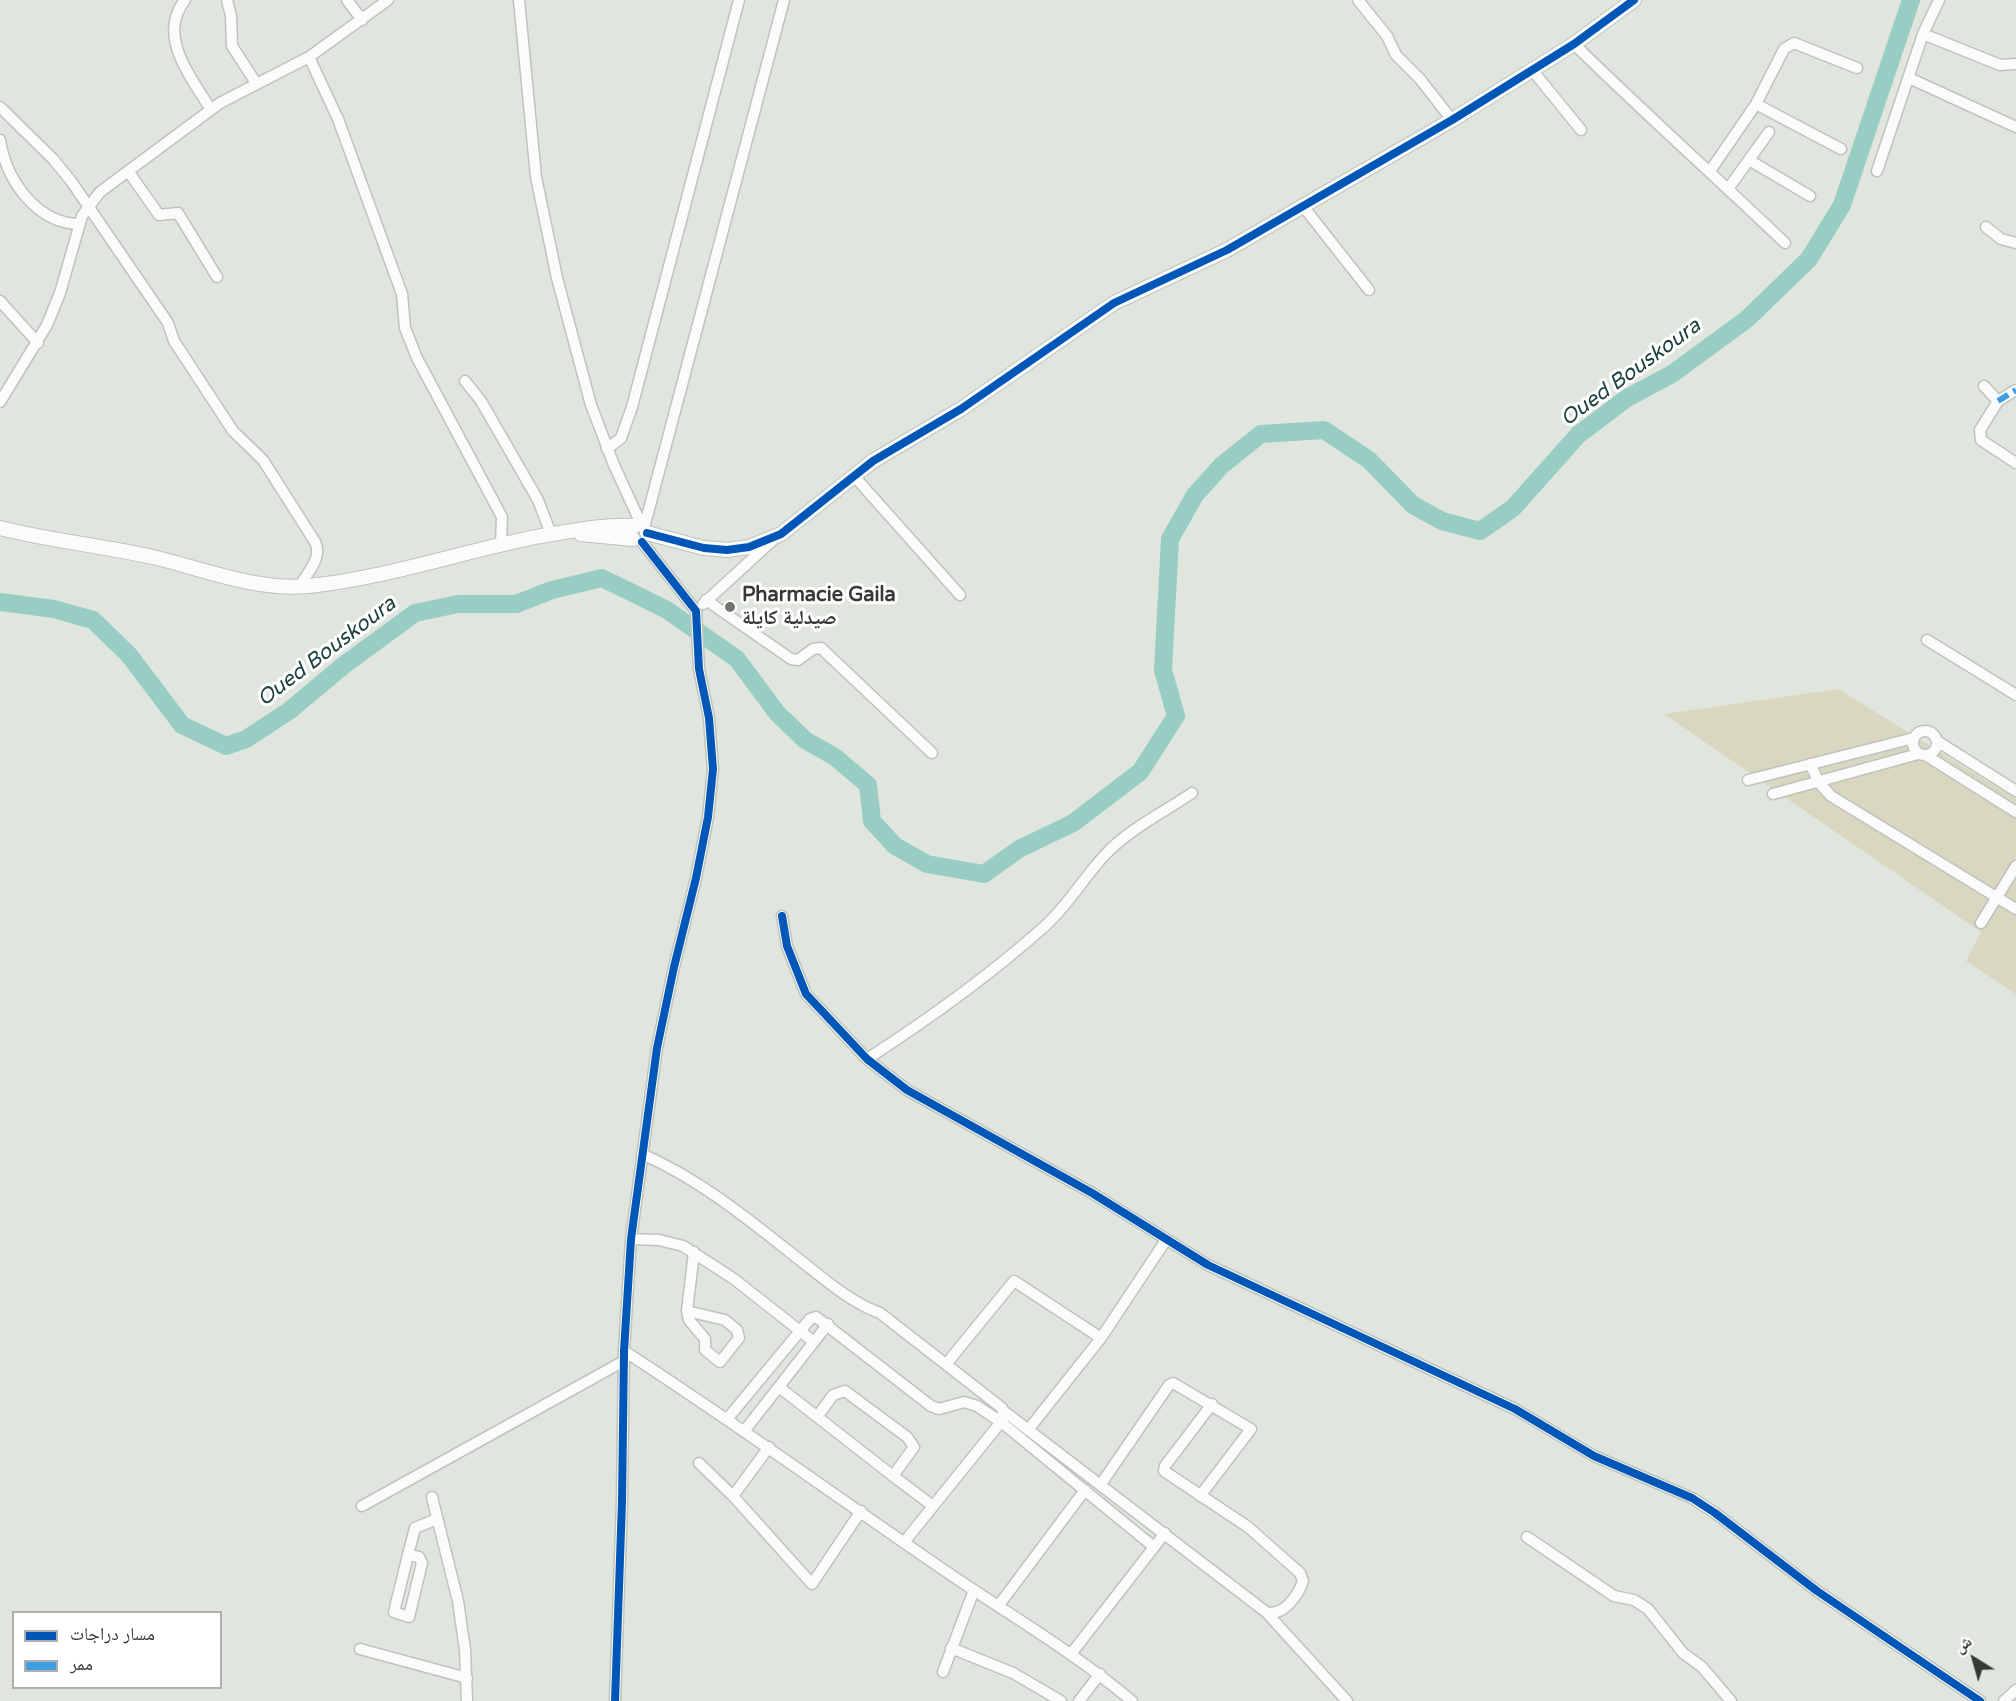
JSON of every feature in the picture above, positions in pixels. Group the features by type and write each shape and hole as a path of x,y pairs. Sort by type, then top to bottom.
{"street":[{"path":"185,0 177,11 175,20 176,47 211,110"},
{"path":"227,0 231,16 232,46 256,83"},
{"path":"347,0 362,20"},
{"path":"0,402 38,343 60,294 80,224 88,206 100,192 211,110 256,83 309,57 388,0"},
{"path":"519,0 536,177 582,375 607,449 641,532 696,611 697,651 711,734 712,788 696,878 657,1048 631,1239 624,1356 623,1492 615,1701"},
{"path":"607,449 621,438 632,406 739,0"},
{"path":"641,532 784,0"},
{"path":"1358,0 1387,36 1396,55 1420,79 1452,120"},
{"path":"696,611 781,534 854,476 961,409 1114,303 1227,250 1452,120 1574,44 1634,0"},
{"path":"1877,171 1923,34 1939,0"},
{"path":"1923,34 2000,65 2016,64"},
{"path":"1710,171 1756,104 1784,49 1794,43 1857,68"},
{"path":"1574,44 1659,128 1710,171 1785,243"},
{"path":"309,57 338,119 402,294 405,328 417,358 502,517 501,544"},
{"path":"1533,71 1581,130"},
{"path":"1909,78 2016,127"},
{"path":"1756,104 1841,149"},
{"path":"0,107 53,159 88,206 168,323 174,341 233,431 263,460 317,546 317,558 299,587"},
{"path":"1728,189 1769,132"},
{"path":"0,140 8,167 32,204 50,218 80,224"},
{"path":"1749,160 1810,196"},
{"path":"128,171 159,215 178,213 217,277"},
{"path":"1302,205 1370,290"},
{"path":"1986,227 2001,239 2016,243"},
{"path":"0,300 38,343"},
{"path":"465,381 481,401 538,500 551,534"},
{"path":"1984,386 1998,401"},
{"path":"2016,390 1998,401 1980,430 1981,440 2016,464"},
{"path":"854,476 960,595"},
{"path":"0,528 157,559 249,581 299,587 360,578 501,544 567,531 641,532 704,548 727,550 749,548 781,534"},
{"path":"706,600 790,659 798,660 813,649 821,648 932,753"},
{"path":"1927,640 2016,695"},
{"path":"1748,780 1914,738 1924,731 1933,733 1937,741 2016,791"},
{"path":"1914,738 1913,747 1923,755 2016,812"},
{"path":"1773,794 1923,755 1936,749 1937,741"},
{"path":"1810,764 1818,782 1831,796 2016,909"},
{"path":"1789,770 1794,788"},
{"path":"867,1059 957,999 1046,925 1077,892 1104,856 1128,836 1192,793"},
{"path":"1981,923 2016,866"},
{"path":"782,916 787,946 806,994 867,1059 907,1090 1092,1193 1208,1266 1515,1409 1594,1456 1692,1498 1817,1591 1980,1701"},
{"path":"642,1154 690,1178 835,1287 863,1306 880,1313 946,1363 1003,1417 1101,1484 1266,1612 1347,1701"},
{"path":"631,1239 673,1242 694,1252 734,1279 814,1342"},
{"path":"1032,1437 1166,1240"},
{"path":"687,1311 725,1320 737,1330 739,1338 720,1362 705,1350 705,1338 689,1320 687,1311 694,1252"},
{"path":"946,1363 1014,1281 1101,1338"},
{"path":"728,1418 813,1317 828,1324 931,1406 939,1408 964,1402 1003,1417"},
{"path":"745,1430 828,1324"},
{"path":"624,1356 728,1418 974,1590 1100,1674 1132,1701"},
{"path":"362,1506 624,1356"},
{"path":"1101,1484 1168,1385 1178,1384 1251,1429 1200,1496"},
{"path":"779,1387 933,1506"},
{"path":"817,1417 833,1395 844,1390 907,1437 914,1447 912,1453 893,1476"},
{"path":"1212,1404 1165,1466 1164,1471 1248,1527 1300,1573 1303,1581 1301,1589 1282,1611 1266,1612"},
{"path":"905,1541 1003,1417"},
{"path":"1032,1437 1085,1490 1154,1547"},
{"path":"734,1496 769,1447"},
{"path":"699,1463 734,1496 812,1584 861,1510"},
{"path":"999,1605 1085,1490"},
{"path":"432,1497 458,1601 467,1678 467,1701"},
{"path":"408,1555 419,1557 422,1563 410,1617 394,1612 408,1555 415,1528 437,1519"},
{"path":"1071,1654 1165,1533"},
{"path":"1527,1537 1614,1596 1634,1600 1648,1609 1683,1653 1702,1667 1731,1701"},
{"path":"943,1672 974,1590"},
{"path":"951,1648 1013,1673 1061,1701"},
{"path":"360,1649 467,1678"},
{"path":"1079,1701 1100,1674"},
{"path":"2004,1701 2016,1690"}],"shaded area":[{"path":"1838,689 2016,799 2016,994 1966,961 1981,932 1664,714"}],"waterway":[{"name":"Oued Bouskoura","path":"0,602 54,609 93,620 129,655 182,725 226,746 246,739 289,711 344,665 415,613 458,604 516,604 552,590 602,578 667,610 737,659 777,713 805,740 835,757 868,785 872,821 895,846 927,864 984,874 1019,849 1073,823 1140,772 1176,716 1163,670 1170,539 1195,495 1222,465 1261,434 1324,430 1369,460 1413,505 1442,521 1480,531 1513,508 1578,435 1627,398 1672,374 1747,319 1809,259 1842,205 1911,0"}],"marked path":[{"path":"1998,401 2016,390"}],"cycle path":[{"path":"647,533 704,548 727,550 749,547 781,534 873,461 961,409 1114,303 1227,250 1452,120 1574,44 1634,0"},
{"path":"615,1701 622,1502 624,1351 631,1239 657,1048 696,878 708,817 713,769 709,718 699,669 696,611 642,542"},
{"path":"782,916 787,946 806,994 867,1059 907,1090 1092,1193 1208,1265 1515,1409 1594,1456 1692,1498 1817,1591 1980,1701"}],"place":[{"name":"Pharmacie Gaila صيدلية كايلة","path":"730,607"}]}
